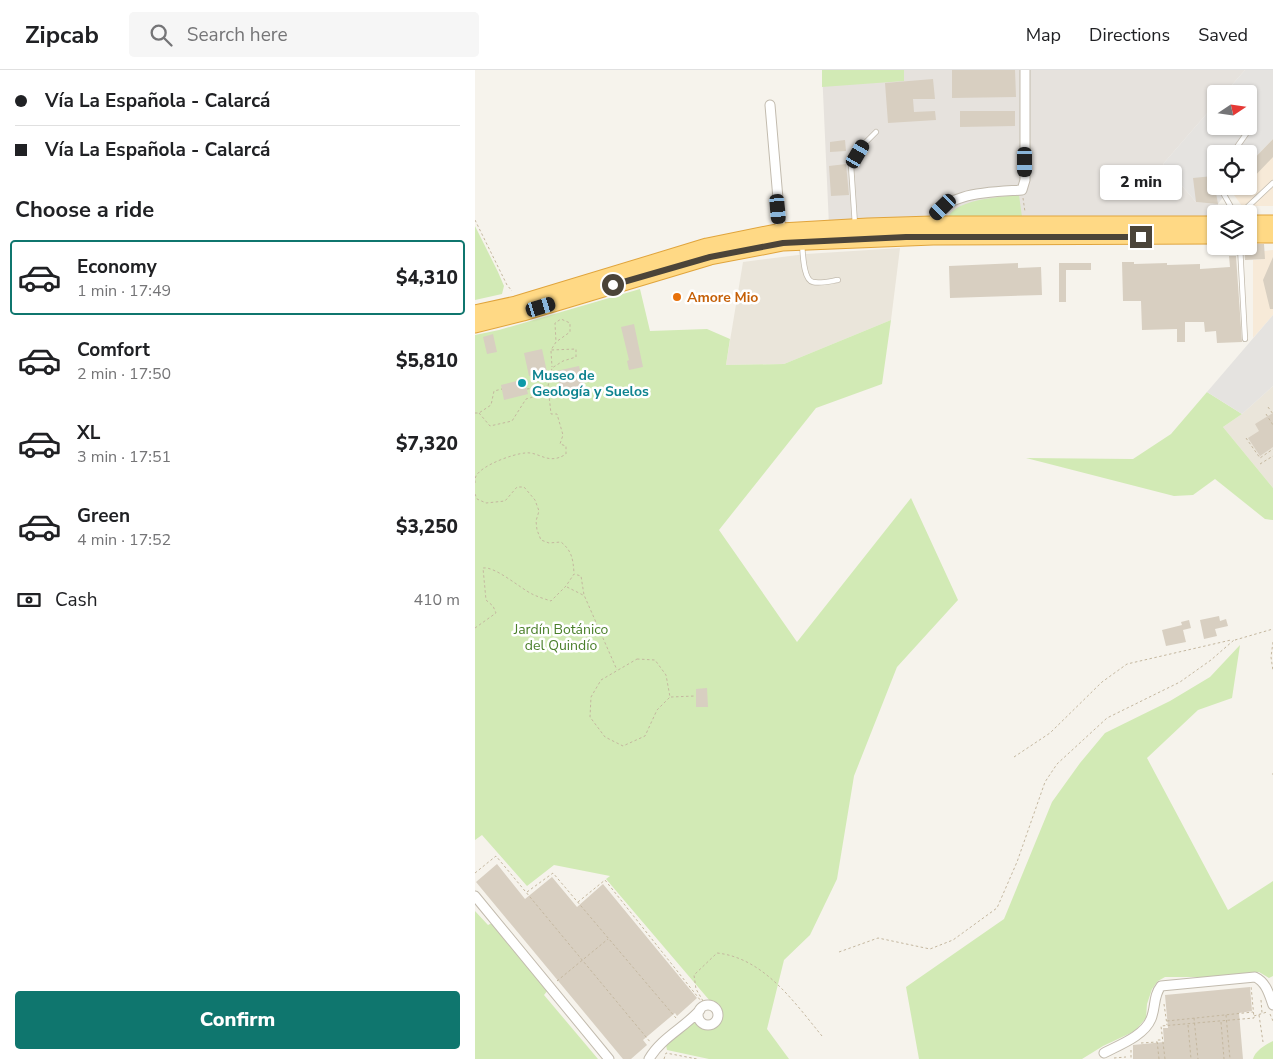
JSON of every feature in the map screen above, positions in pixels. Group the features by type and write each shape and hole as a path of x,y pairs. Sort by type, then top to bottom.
{"highway":[{"path":"1257,223 1273,223"},
{"path":"475,313 516,304 707,246 782,237 1027,225 1207,224"},
{"path":"801,236 855,226 933,230 1207,236"},
{"path":"1257,235 1273,235"},
{"path":"475,325 523,313 782,237"}],"street":[{"path":"933,230 935,215 943,207 958,199 978,193 1022,190 1025,180 1025,70"},
{"path":"770,105 782,237"},
{"path":"475,896 609,1059"},
{"path":"1104,1053 1139,1034 1151,1020 1156,992 1161,986 1255,977 1261,980 1265,986 1273,1005"},
{"path":"649,1059 655,1048 699,1011"}],"lane":[{"path":"855,226 851,165 865,143 875,132"},
{"path":"1251,205 1271,188 1273,183"},
{"path":"801,236 806,273 809,279 814,282 838,280"},
{"path":"1240,255 1245,339"}],"path":[{"path":"1022,190 1027,225"},
{"path":"475,220 507,285 513,293 516,304"},
{"path":"475,483 476,476 490,463 527,452 544,458 560,458 566,454 566,446 559,444 563,435 557,414 551,414 548,386 552,368 551,350 556,342 570,332 570,323 561,319 555,323 556,342"},
{"path":"551,350 575,350 577,357 563,361 552,368"},
{"path":"527,389 548,386"},
{"path":"479,413 490,426 512,420 526,399 533,397 536,388"},
{"path":"475,413 479,413 491,405 494,391 502,389"},
{"path":"1268,407 1273,414"},
{"path":"1266,414 1273,425"},
{"path":"1246,438 1260,458 1273,449"},
{"path":"1260,464 1273,456"},
{"path":"475,494 477,500 486,503 505,501 517,487 524,487 535,500 539,511 536,520 541,540 549,543 561,542 570,549 574,574 566,586 551,601 533,594 497,571 486,567 483,568 486,600 493,606 496,613 475,628"},
{"path":"574,574 581,576 584,595 617,670"},
{"path":"566,586 584,595"},
{"path":"1014,757 1050,733 1102,682 1127,664 1234,640 1273,629"},
{"path":"839,952 878,938 931,949 953,940 997,908 1017,862 1045,782 1057,764 1107,718 1180,682 1211,660 1234,640"},
{"path":"1273,642 1271,658 1273,671"},
{"path":"670,697 666,675 655,660 637,659 601,680 591,697 590,716 605,737 623,746 645,736 657,710 670,697 695,696"},
{"path":"475,873 496,856 652,1044 656,1040"},
{"path":"526,893 553,872 683,1026"},
{"path":"578,902 605,880 699,1011"},
{"path":"551,987 609,938"},
{"path":"699,1011 694,975 717,953 731,956 761,970 787,994 822,1036"},
{"path":"1251,985 1254,1016"},
{"path":"1261,994 1263,1042"},
{"path":"1164,1003 1167,1026"},
{"path":"1166,1021 1253,1012"},
{"path":"1165,1059 1161,1026 1254,1018 1254,1016 1269,1012 1273,1020"},
{"path":"1226,1015 1230,1059"},
{"path":"1194,1018 1198,1059"},
{"path":"1221,1021 1224,1059"},
{"path":"1188,1024 1191,1059"},
{"path":"1139,1043 1163,1040"},
{"path":"1157,1042 1159,1059"},
{"path":"1131,1046 1131,1059"},
{"path":"664,1059 666,1053 697,1059"},
{"path":"1113,1058 1127,1057 1127,1059"}],"shaded area":[{"path":"822,70 1245,70 1232,85 1207,85 1207,113 1163,164 1196,202 1218,204 1207,205 1207,223 829,226"},
{"path":"1245,70 1273,70 1273,139 1257,156 1257,145 1207,145 1207,195 1224,195 1218,204 1196,202 1163,164 1207,113 1207,135 1257,135 1257,85 1232,85"},
{"path":"1273,139 1273,206 1241,205 1234,195 1257,195 1257,156"},
{"path":"900,248 891,320 784,364 726,365 743,262 806,254"},
{"path":"1273,250 1273,315 1253,338 1253,260 1264,259 1264,251"},
{"path":"1273,315 1273,386 1242,414 1207,392"},
{"path":"1273,386 1273,488 1223,427 1242,414"}],"green space":[{"path":"822,70 904,70 904,81 822,87"},
{"path":"1019,195 1022,217 948,217 960,206 980,200"},
{"path":"475,226 504,286 502,294 475,300"},
{"name":"Jardín Botánico del Quindío","path":"640,289 650,331 707,329 730,339 726,365 784,364 891,320 882,384 816,408 719,530 797,642 911,498 958,600 897,667 854,776 837,879 810,935 784,960 767,1029 789,1059 709,1059 667,1050 666,1045 694,1021 707,1027 717,1026 722,1017 721,1010 718,1003 710,1001 606,879 610,876 554,865 527,886 482,835 475,840 475,335 499,330"},
{"path":"1207,392 1242,414 1223,427 1273,488 1273,520 1265,519 1215,479 1193,495 1174,496 1026,458 1133,459 1171,434"},
{"path":"1240,645 1232,698 1198,710 1147,758 1228,910 1273,881 1273,976 1269,978 1259,972 1209,977 1165,977 1158,981 1152,989 1147,1004 1146,1018 1135,1031 1103,1046 1082,1059 919,1059 906,987 1004,919 1052,802 1080,763 1105,733 1170,701 1210,677"},
{"path":"475,911 488,925 492,923 548,990 544,995 598,1059 475,1059"},
{"path":"1273,1041 1273,1059 1253,1059 1258,1051"}],"building":[{"path":"952,70 1015,70 1016,97 952,98"},
{"path":"933,79 935,99 913,99 914,112 935,111 936,120 888,123 885,83"},
{"path":"960,111 1015,111 1015,126 960,127"},
{"path":"1273,139 1273,157 1257,174 1257,156"},
{"path":"845,140 846,151 830,152 830,142"},
{"path":"846,164 849,195 831,196 829,166"},
{"path":"1207,177 1207,195 1216,195 1218,204 1196,202 1193,178"},
{"path":"1257,244 1264,244 1265,259 1245,260 1245,255 1257,255"},
{"path":"1229,256 1236,256 1242,342 1217,343 1216,331 1205,332 1204,322 1185,322 1185,342 1177,342 1177,329 1142,330 1141,301 1123,301 1122,262 1134,262 1134,264 1167,263 1167,265 1200,264 1200,269 1230,267"},
{"path":"1273,257 1273,309 1270,309 1263,280"},
{"path":"1018,263 1018,268 1041,267 1042,295 950,298 949,266"},
{"path":"1059,263 1091,263 1091,270 1066,270 1066,302 1059,302"},
{"path":"634,324 643,367 629,370 627,361 629,360 621,327"},
{"path":"493,334 497,352 487,354 483,337"},
{"path":"542,349 547,372 529,376 524,353"},
{"path":"579,366 584,386 561,392 556,371"},
{"path":"524,379 528,394 504,400 501,385"},
{"path":"1273,413 1273,447 1260,456 1248,438 1259,431 1255,424"},
{"path":"1219,616 1220,621 1226,619 1228,626 1215,629 1217,636 1204,639 1200,620"},
{"path":"1189,620 1191,628 1183,630 1186,642 1166,646 1162,630 1182,625 1181,622"},
{"path":"707,688 708,707 696,707 696,689"},
{"path":"497,864 525,899 552,877 577,907 603,884 697,998 677,1016 675,1013 643,1040 647,1045 631,1059 623,1059 476,882"},
{"path":"1250,987 1252,1011 1239,1013 1243,1059 1133,1059 1133,1045 1164,1042 1163,1028 1168,1028 1165,995"}],"place":[{"name":"Amore Mio","path":"677,297"},
{"name":"Museo de Geología y Suelos","path":"522,383"}],"route":[{"path":"613,285 710,257 783,243 906,237 1141,237"}]}
